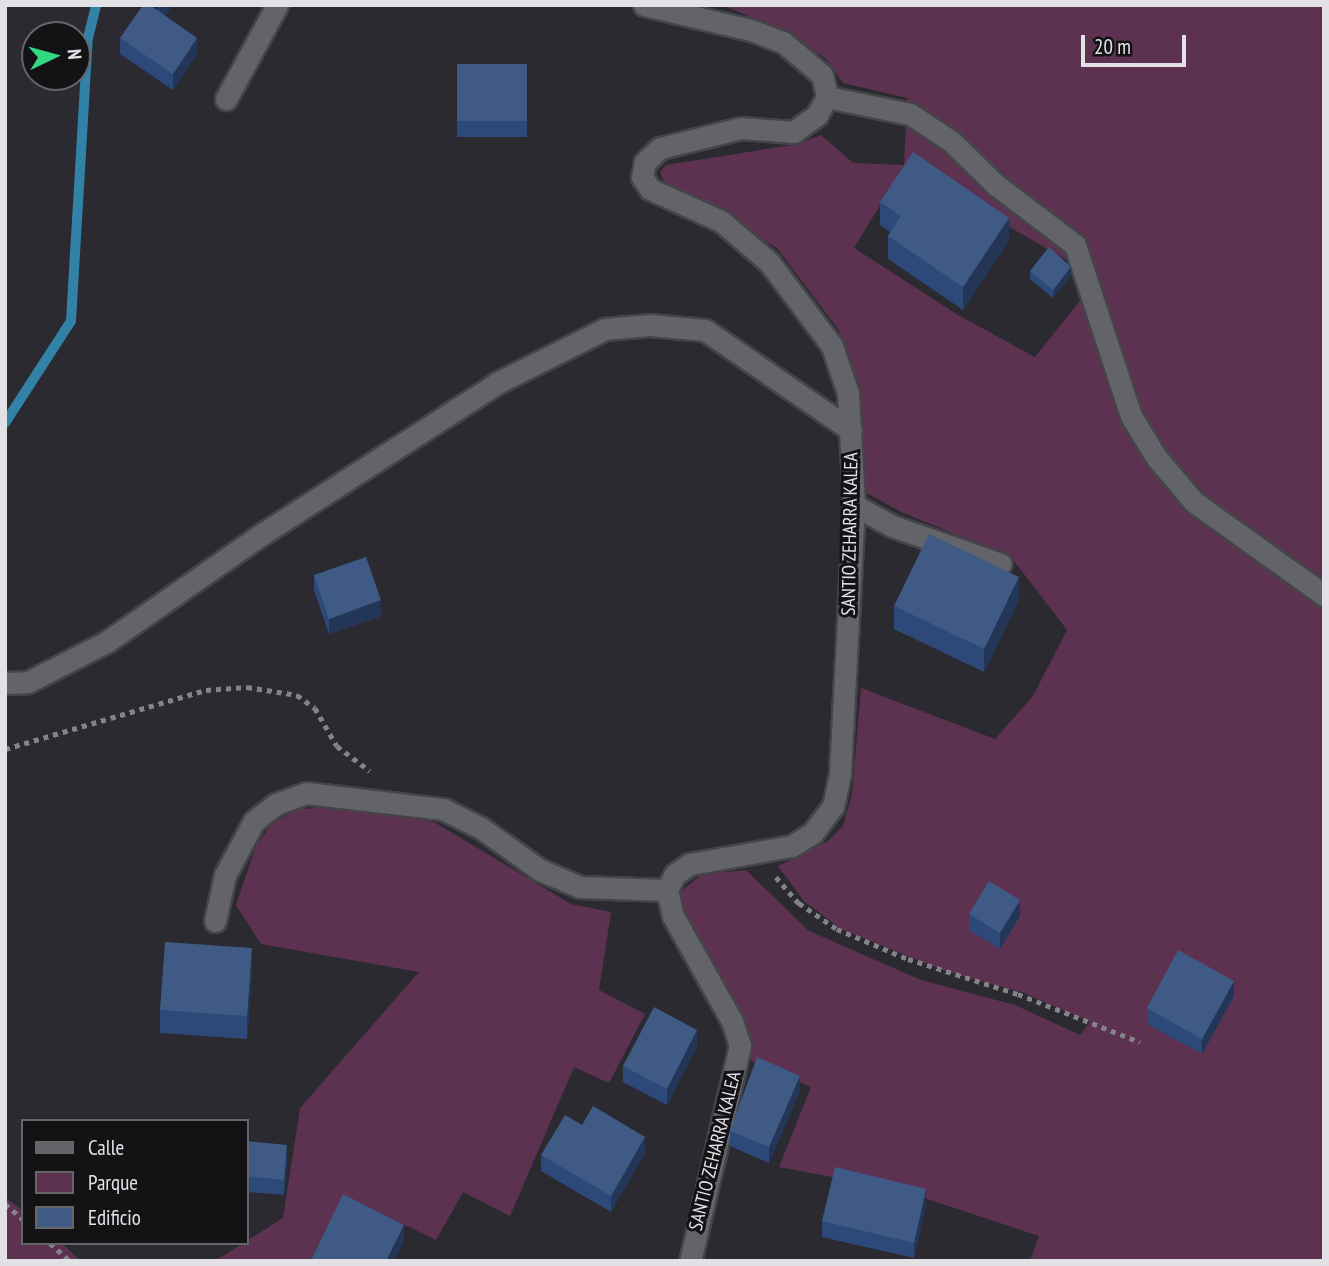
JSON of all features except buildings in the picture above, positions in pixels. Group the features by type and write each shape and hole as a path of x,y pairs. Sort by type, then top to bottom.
{"street":[{"path":"226,99 277,5"},
{"path":"644,5 751,30 783,42 821,75 827,97 910,114 951,141 996,185 1075,245 1131,416 1156,457 1195,502 1227,528 1324,595"},
{"name":"SANTIO ZEHARRA KALEA","path":"690,1261 740,1045 732,1021 673,916 667,890 675,874 690,864 791,846 813,833 833,806 841,774 854,505 851,430 848,393 832,346 803,301 769,262 721,221 650,189 642,177 645,162 660,148 741,128 794,132 817,115 827,97"},
{"path":"5,683 28,682 108,641 256,538 497,383 605,329 650,325 705,330 851,430"},
{"path":"854,505 892,526 1001,564"},
{"path":"215,921 225,874 254,821 275,804 306,793 414,804 453,814 540,870 580,887 667,890"}],"path":[{"path":"5,749 206,690 247,687 297,695 314,708 337,746 414,804"},
{"path":"755,853 799,903 837,929 908,960 1018,994 1140,1042"},
{"path":"5,1204 21,1217"},
{"path":"52,1245 70,1261"}],"green space":[{"path":"723,5 1324,5 1324,1261 1030,1261 1039,1236 900,1190 779,1167 811,1087 743,1057 683,928 678,894 702,874 746,870 809,931 921,980 1015,1005 1080,1035 1090,1022 1022,992 947,972 841,929 804,901 778,866 828,841 843,826 852,794 861,688 995,739 1033,696 1067,630 1011,557 901,512 865,492 860,386 838,329 777,248 664,182 660,172 666,165 798,144 821,135 853,163 904,165 907,98 843,83 826,59 793,36","holes":["904,166 1098,278 1035,357 958,315 854,248"]},
{"path":"337,807 434,822 571,904 611,912 599,990 645,1014 609,1083 574,1067 510,1216 463,1192 436,1240 343,1195 310,1261 215,1261 240,1245 248,1245 248,1240 283,1218 300,1108 419,972 261,944 236,905 256,846 272,823 298,809"},
{"path":"5,1197 21,1209 21,1245 63,1245 81,1261 5,1261"}],"waterway":[{"path":"5,423 71,321 88,38 96,5"}]}
